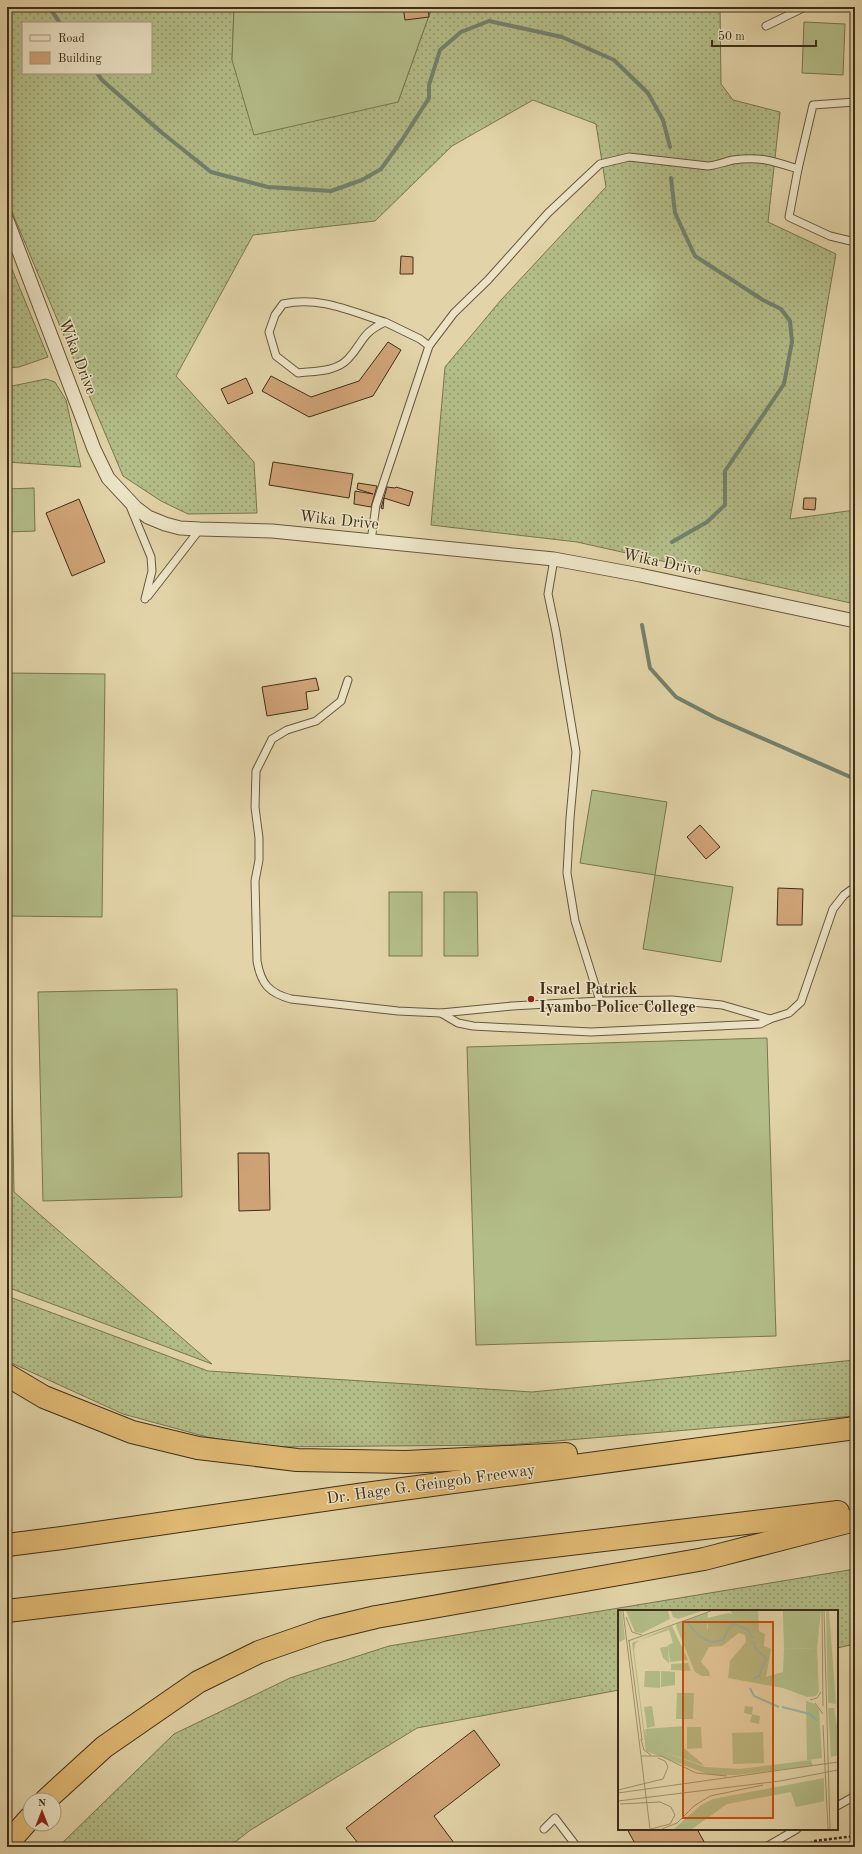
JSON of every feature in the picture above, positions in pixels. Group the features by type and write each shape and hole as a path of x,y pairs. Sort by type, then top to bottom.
{"highway":[{"path":"7,1375 44,1397 132,1432 198,1448 297,1460 406,1462 706,1447"},
{"name":"Dr. Hage G. Geingob Freeway","path":"7,1545 706,1447 855,1428"},
{"path":"7,1611 855,1510"},
{"path":"55,1792 104,1746 198,1682 259,1652 322,1630 376,1617 704,1559 855,1520"},
{"path":"7,1844 22,1827"}],"street":[{"name":"Wika Drive","path":"7,220 94,449 108,478 136,508 148,517 180,528 272,531 554,559 640,575 855,621"}],"lane":[{"path":"766,26 804,7"},
{"path":"855,102 813,106 798,169 789,217 830,236 855,242"},
{"path":"371,541 376,505 430,346 454,313 488,280 548,213 600,164 629,157 708,166 720,165 731,161 767,159 798,169"},
{"path":"385,322 371,329 362,339 348,360 328,370 298,373 276,356 269,332 275,315 283,304 298,300 321,302 348,309 385,322 420,339 430,346"},
{"path":"127,498 151,557 152,572 145,599 200,529"},
{"path":"554,559 548,594 559,647 576,752 567,873 575,921 600,1001"},
{"path":"348,680 341,701 316,721 288,730 272,739 256,771 255,807 259,853 255,881 259,974 264,984 277,995 291,999 398,1011 441,1013 512,1006 600,1001 672,1000 722,1005 770,1018"},
{"path":"441,1013 458,1023 473,1026 591,1032 728,1027 760,1024 770,1018 789,1013 800,1002 833,909 844,895 855,887"},
{"path":"838,1805 855,1796"},
{"path":"544,1829 554,1818 577,1847"},
{"path":"766,1847 795,1830"}],"path":[{"path":"806,1847 814,1841 855,1836"}],"green space":[{"path":"7,7 234,7 232,60 398,102 432,7 720,7 721,84 733,100 780,112 768,222 836,254 790,519 855,510 855,604 577,542 431,525 445,367 501,300 606,187 596,124 533,100 452,146 375,221 253,235 176,376 254,462 257,513 188,514 161,501 123,476 7,200"},
{"path":"234,7 432,7 398,102 254,135 232,60"},
{"path":"804,22 845,24 843,75 802,73"},
{"path":"7,257 48,357 19,367 7,368"},
{"path":"46,379 55,382 66,400 81,467 7,462 7,387"},
{"path":"34,488 35,531 7,532 7,489"},
{"path":"7,673 105,674 102,917 7,916"},
{"path":"592,790 667,802 655,875 580,863"},
{"path":"655,875 733,887 721,962 643,949"},
{"path":"389,892 422,892 422,956 389,956"},
{"path":"444,892 477,892 478,956 444,956"},
{"path":"7,988 10,988 14,1192 212,1364 7,1287"},
{"path":"177,989 182,1197 43,1201 38,992"},
{"path":"767,1038 776,1336 476,1345 467,1047"},
{"path":"7,1296 208,1371 532,1392 855,1360 855,1416 508,1445 263,1447 207,1437 123,1414 7,1361"},
{"path":"855,1569 855,1644 838,1648 838,1610 618,1610 618,1690 417,1728 249,1831 229,1847 58,1847 174,1734 290,1678 389,1646"}],"building":[{"path":"403,7 428,7 429,17 405,20"},
{"path":"401,256 413,257 413,274 400,274"},
{"path":"388,342 401,350 373,396 309,417 262,391 271,376 311,397 359,381"},
{"path":"246,378 253,393 228,404 221,389"},
{"path":"273,462 353,474 349,498 269,485"},
{"path":"358,483 377,486 371,507 354,504 355,491 373,494 357,489"},
{"path":"387,487 396,487 413,492 409,506 384,498 383,509 381,508"},
{"path":"804,498 816,498 815,510 803,509"},
{"path":"79,499 105,562 72,576 46,513"},
{"path":"316,678 319,690 306,692 308,709 267,716 262,687"},
{"path":"700,825 720,847 706,859 687,837"},
{"path":"778,888 803,889 802,925 777,925"},
{"path":"238,1153 269,1153 270,1210 239,1211"},
{"path":"474,1730 500,1765 434,1816 457,1847 361,1847 346,1828"},
{"path":"628,1830 698,1830 707,1847 637,1847"}],"waterway":[{"path":"49,7 59,22"},
{"path":"98,74 102,80 161,132 211,172 268,187 331,191 362,180 381,169 429,98 429,85 440,50 461,32 489,21 562,37 614,60 648,93 663,120 670,147"},
{"path":"671,178 675,213 695,256 763,300 781,309 790,321 792,342 784,384 725,471 725,505 707,522 672,542"},
{"path":"642,625 650,668 676,697 716,718 855,779"}],"place":[{"name":"Israel Patrick Iyambo Police College","path":"531,999"}]}
